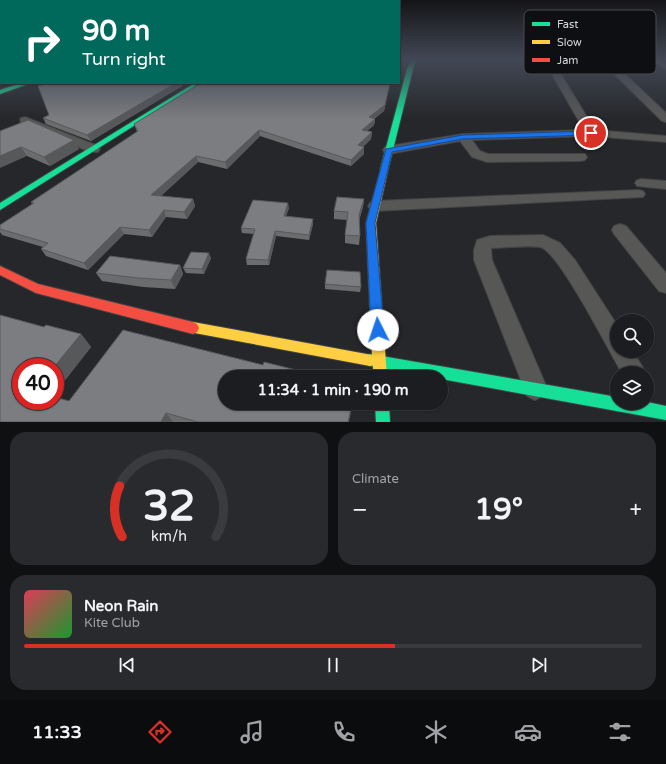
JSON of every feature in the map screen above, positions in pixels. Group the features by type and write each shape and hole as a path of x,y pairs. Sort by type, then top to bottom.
{"street":[{"path":"380,370 371,223 407,80"},
{"path":"560,80 591,133"},
{"path":"625,80 666,119"},
{"path":"0,92 25,84"},
{"path":"0,207 197,84"},
{"path":"25,120 94,149"},
{"path":"389,150 463,137 591,133 666,139"},
{"path":"463,137 476,154 488,158 582,156"},
{"path":"375,206 640,189 666,185"},
{"path":"620,230 666,286"},
{"path":"536,388 483,260 483,244 490,242 543,241 554,246 569,265 610,332"},
{"path":"0,270 36,288 187,327 536,388 657,406"},
{"path":"382,410 383,422"}],"building":[{"path":"45,84 174,84 87,135 43,118 49,115 38,86"},
{"path":"199,84 390,84 385,105 369,117 375,119 362,130 372,132 358,145 364,147 351,160 259,130 225,162 196,156 151,195 193,199 184,212 164,210 149,230 120,227 84,263 41,249 48,243 0,229 0,225 34,203 31,202 138,131 134,124"},
{"path":"28,120 74,140 44,157 21,147 0,156 0,131"},
{"path":"337,197 364,199 359,215 360,236 345,235 348,212 334,211"},
{"path":"253,200 288,203 284,216 313,219 309,235 275,231 268,260 246,259 255,229 241,228"},
{"path":"191,252 209,253 202,269 183,268"},
{"path":"110,256 180,265 171,280 96,273"},
{"path":"327,270 360,272 361,287 325,284"},
{"path":"0,315 44,327 46,325 81,334 61,358 12,358 12,410 64,410 64,400 69,401 123,330 263,365 264,362 296,370 218,370 218,410 351,410 348,422 198,422 166,413 161,422 0,422"}],"traffic: fast":[{"path":"384,170 407,80"},
{"path":"0,92 25,84"},
{"path":"0,207 197,84"},
{"path":"370,360 666,413"},
{"path":"382,410 383,422"}],"traffic: slow":[{"path":"380,370 371,223 384,170"},
{"path":"193,328 370,360"}],"traffic: jam":[{"path":"0,270 36,288 193,328"}],"route":[{"path":"378,330 371,223 389,150 463,137 591,133"}]}
